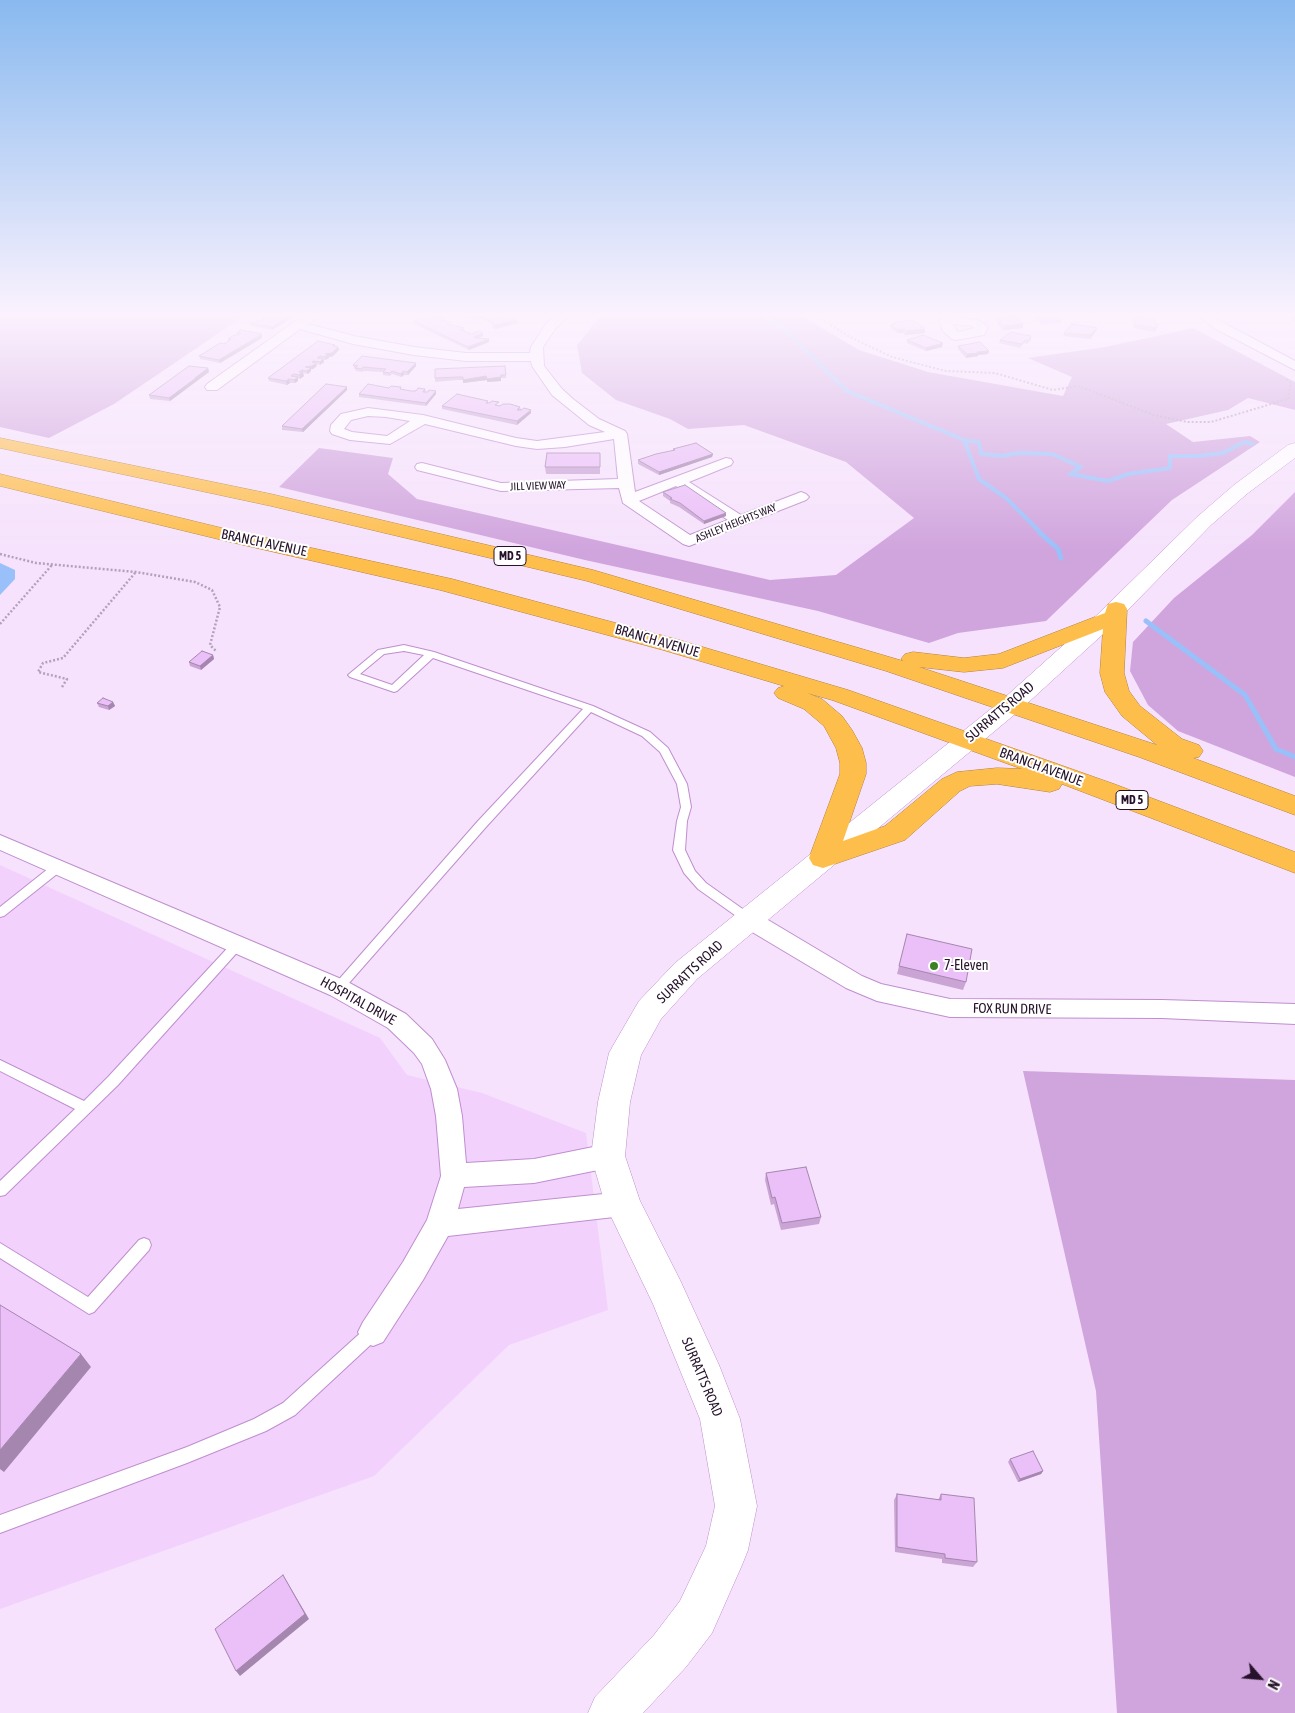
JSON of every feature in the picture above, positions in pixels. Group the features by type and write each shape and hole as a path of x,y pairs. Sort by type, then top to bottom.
{"highway":[{"name":"MD 5","path":"0,443 271,500 594,576 819,643 1011,705 1148,751 1295,806"},
{"name":"BRANCH AVENUE","path":"0,480 226,535 444,584 671,645 840,695 967,740 1295,863"},
{"path":"819,643 941,664 986,664 1015,658 1111,614 1112,672 1117,692 1130,711 1173,745 1295,788"},
{"path":"671,645 683,660 796,696 813,704 833,721 840,730 849,748 853,763 853,774 824,858"},
{"path":"824,858 895,833 951,784 966,778 980,776 1023,778 1046,782 1194,824"}],"street":[{"path":"557,392 594,422 620,434"},
{"path":"424,419 390,440 350,436 339,433 337,429 346,417 362,413 386,413 424,419 516,442 537,445 565,443 620,434"},
{"path":"620,434 628,500 726,462"},
{"name":"SURRATTS ROAD","path":"611,1713 670,1651 696,1617 727,1550 736,1506 720,1419 667,1293 623,1204 608,1156 609,1136 625,1053 650,1010 686,971 1011,705 1111,614 1204,521 1241,489 1295,449"},
{"name":"JILL VIEW WAY","path":"422,467 501,487 626,483"},
{"path":"678,481 740,521"},
{"name":"ASHLEY HEIGHTS WAY","path":"628,500 689,541 801,497"},
{"name":"HOSPITAL DRIVE","path":"0,842 338,988 397,1022 423,1046 433,1060 444,1089 449,1116 454,1176 440,1224 413,1271 373,1332"},
{"name":"FOX RUN DRIVE","path":"750,920 854,982 877,992 950,1008 1162,1009 1295,1014"},
{"path":"454,1176 534,1171 608,1156"},
{"path":"440,1224 623,1204"}],"lane":[{"path":"431,654 394,689 353,675 381,652 404,648 431,654 590,708 646,734 664,750 682,784 686,807 679,850 690,873 702,886 750,920"},
{"path":"338,988 482,824 590,708"},
{"path":"0,912 58,867"},
{"path":"0,1190 113,1081 238,944"},
{"path":"0,1065 85,1108"},
{"path":"0,1250 89,1307 144,1245"},
{"path":"0,1524 187,1455 260,1425 289,1409 373,1332"}],"path":[{"path":"1094,392 1154,415 1187,422 1211,422 1288,400 1289,392"},
{"path":"0,554 36,564 136,572 195,582 212,590 220,607 210,645 216,651"},
{"path":"0,624 52,564"},
{"path":"62,687 67,679 38,672 43,663 63,658 136,572"}],"shaded area":[{"path":"0,392 132,392 114,404 49,438 0,427"},
{"path":"606,392 1040,392 1063,396 1065,392 1295,392 1295,410 1248,398 1228,410 1166,424 1193,442 1250,436 1260,442 1172,500 1046,621 958,633 929,643 818,611 585,560 279,487 319,448 393,458 388,474 417,499 770,580 836,575 914,518 846,462 744,425 688,429 670,419 616,400"},
{"path":"1295,492 1295,777 1178,731 1148,705 1130,671 1133,642 1174,598 1252,535"},
{"path":"0,865 380,1038 407,1075 482,1093 586,1133 608,1310 509,1345 374,1476 0,1609"},
{"path":"1023,1071 1295,1080 1295,1713 1117,1713 1096,1391"}],"water":[{"path":"0,563 15,570 15,579 0,595"}],"building":[{"path":"153,392 177,392 169,398 149,395"},
{"path":"318,392 342,392 302,429 282,426"},
{"path":"361,392 435,392 426,403 359,394"},
{"path":"457,394 488,401 486,403 492,401 499,402 495,405 510,404 520,407 517,410 524,408 531,410 517,421 442,406"},
{"path":"696,443 713,454 659,472 638,460 675,450 673,449"},
{"path":"547,453 600,453 600,467 545,467"},
{"path":"685,485 726,513 704,521 680,503 670,499 672,498 663,492"},
{"path":"202,651 213,655 200,666 189,662"},
{"path":"103,698 113,702 108,706 97,703"},
{"name":"7-Eleven","path":"907,934 972,949 966,982 899,966"},
{"path":"806,1167 821,1217 782,1223 775,1197 772,1198 766,1173"},
{"path":"0,1305 81,1354 0,1450"},
{"path":"1033,1451 1043,1471 1020,1479 1010,1459"},
{"path":"897,1494 941,1500 941,1494 974,1498 977,1562 945,1558 945,1554 897,1547"},
{"path":"283,1575 305,1614 236,1671 215,1629"}],"waterway":[{"path":"849,392 964,440"},
{"path":"964,440 979,442 981,454 1004,456 1017,453 1052,454 1081,467 1070,474 1108,481 1128,474 1170,468 1170,456 1199,456 1223,453 1244,442 1253,444"},
{"path":"964,440 979,479 1006,498 1041,533"},
{"path":"1039,532 1058,549 1061,558"},
{"path":"1146,621 1245,695 1276,749 1295,757"}],"place":[{"name":"7-Eleven","path":"934,966"}]}
